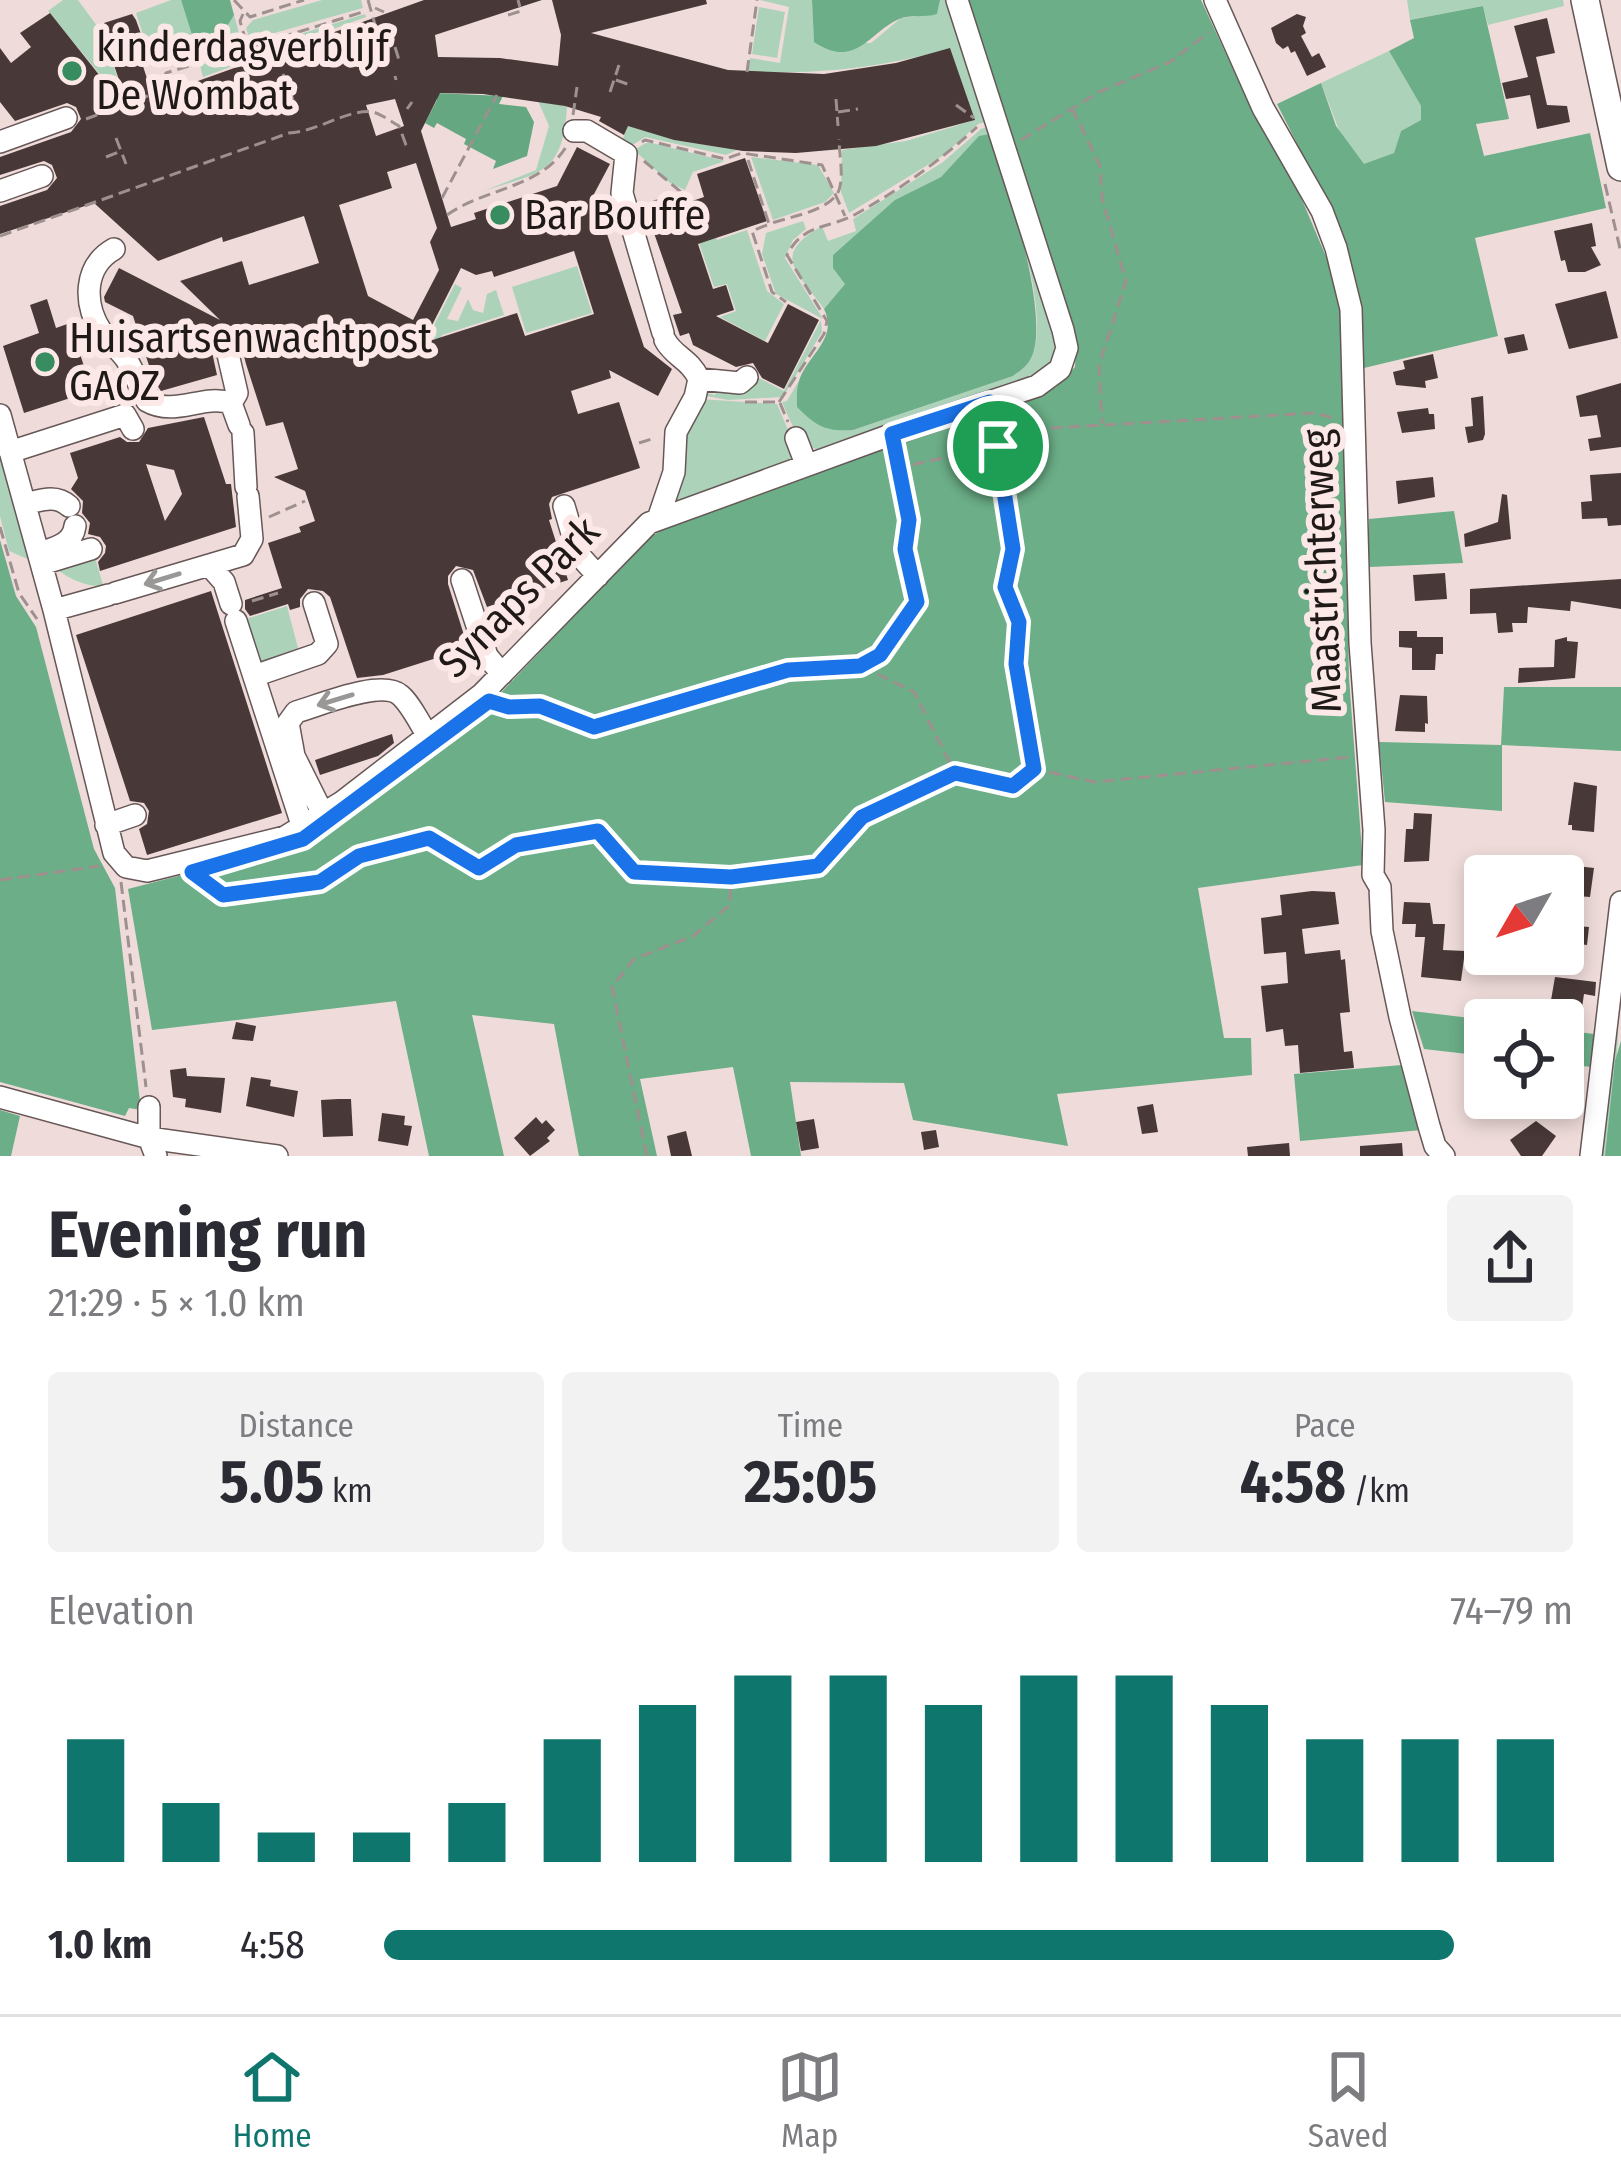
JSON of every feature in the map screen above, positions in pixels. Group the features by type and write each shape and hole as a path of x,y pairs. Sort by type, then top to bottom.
{"main road":[{"path":"1585,0 1621,167"}],"street":[{"name":"Synaps Park","path":"122,876 176,867 303,828 428,736 502,674 649,523 1036,386 1060,369 1067,348 957,0"},
{"name":"Maastrichterweg","path":"1219,11 1263,108 1322,211 1352,309 1360,643 1373,874 1380,887 1382,931 1400,1017 1435,1146 1444,1156"},
{"path":"0,124 0,139 69,121"},
{"path":"574,130 586,131 626,154 621,183 664,336 667,345 687,359 699,380 676,432 674,472 658,519"},
{"path":"0,191 42,176"},
{"path":"114,249 104,255 94,272 88,301 98,328 125,357 147,401 168,409 216,398 238,420"},
{"path":"54,610 243,555 250,548 237,393 227,350"},
{"path":"699,380 740,383 747,377"},
{"path":"10,452 124,415 133,429"},
{"path":"0,416 122,876"},
{"path":"796,438 806,464"},
{"path":"25,504 47,498 72,516 73,536 40,558"},
{"path":"564,506 578,554 598,576"},
{"path":"40,558 91,549"},
{"path":"209,565 224,582 235,610 303,828"},
{"path":"459,571 488,656 502,674"},
{"path":"254,676 318,654 327,644 314,603"},
{"path":"323,814 294,756 288,723 296,712 371,690 390,690 400,694 428,736"},
{"path":"106,825 134,815"},
{"path":"1591,1156 1621,902"},
{"path":"0,1097 153,1147 277,1156"},
{"path":"149,1107 153,1147"}],"path":[{"path":"234,0 250,17 302,0"},
{"path":"368,0 378,35"},
{"path":"508,16 521,11 518,0"},
{"path":"747,72 757,0"},
{"path":"375,8 384,12"},
{"path":"69,121 153,94 166,73 365,11"},
{"path":"1005,152 1099,92 1169,62 1219,11"},
{"path":"243,14 240,21 248,47"},
{"path":"395,47 399,60"},
{"path":"610,92 619,65"},
{"path":"283,74 292,100"},
{"path":"614,80 633,86"},
{"path":"274,92 287,87"},
{"path":"447,215 469,199 555,165 574,130 577,88"},
{"path":"442,197 496,95"},
{"path":"836,99 838,126"},
{"path":"407,109 412,102"},
{"path":"796,438 779,401 785,399 827,322 787,255 794,241 808,230 846,218 944,157 980,124 956,105"},
{"path":"1072,107 1100,166 1102,197 1126,281 1099,364 1102,426"},
{"path":"837,112 858,109"},
{"path":"0,236 336,119 373,112 399,126 411,148"},
{"path":"116,138 126,164"},
{"path":"626,154 645,140 725,159 742,152 822,165 846,218"},
{"path":"786,302 772,292 752,231 819,207 836,194 838,140"},
{"path":"106,157 121,151"},
{"path":"626,154 643,159 681,192 627,211"},
{"path":"748,160 769,224"},
{"path":"990,402 1013,549 1005,587 1019,622 1016,664 1034,769"},
{"path":"901,479 915,464 998,446 1032,429 1315,413 1350,422"},
{"path":"489,701 509,707 540,706 594,727 788,670 860,666 880,655 917,602 905,549 909,520 892,434"},
{"path":"0,526 19,593"},
{"path":"235,610 278,593"},
{"path":"860,666 914,692 955,773"},
{"path":"1034,769 1095,782 1364,756"},
{"path":"212,866 192,872 223,895 320,882 359,856 429,838 479,868 516,845 598,831 634,872 731,877 818,866 862,817 955,773 1013,786 1034,769"},
{"path":"0,880 79,871 122,876 149,1107"},
{"path":"647,1156 612,987 634,959 693,935 730,905 731,877"}],"shaded area":[{"path":"63,0 78,0 103,34 118,80 107,83 48,11"},
{"path":"181,0 196,44 220,38 234,15 242,43 198,59 193,45 151,59 136,13"},
{"path":"181,0 230,0 234,15 220,38 195,44"},
{"path":"322,0 361,0 363,8 250,40 246,28 253,20"},
{"path":"760,0 812,0 814,42 871,43 901,18 937,14 940,0 951,0 990,121 978,124 944,155 849,213 841,192 842,150 906,141 975,120 950,49 850,68 748,72 750,58 780,63 789,7"},
{"path":"812,0 940,0 937,14 899,19 861,46 841,52 814,42"},
{"path":"968,0 1201,0 1245,95 1300,195 1330,266 1342,321 1349,678 1363,865 1198,888 1224,1038 1251,1038 1252,1075 1057,1094 1068,1146 913,1120 904,1083 790,1082 801,1156 751,1156 733,1067 640,1079 657,1156 579,1156 554,1024 472,1015 504,1156 429,1156 396,1001 152,1030 128,889 301,844 492,702 650,537 674,523 1027,399 1056,387 1075,367 1076,345"},
{"path":"1407,0 1563,0 1564,6 1488,25 1483,6 1410,20"},
{"path":"1483,6 1509,119 1476,124 1484,156 1590,133 1606,208 1475,238 1498,336 1364,368 1358,293 1341,231 1277,104 1321,83 1336,126 1364,164 1394,153 1401,131 1421,120 1421,106 1389,51 1414,38 1410,20"},
{"path":"759,7 785,12 777,58 752,54"},
{"path":"366,17 203,77 200,65"},
{"path":"1389,51 1421,106 1421,120 1401,131 1394,153 1364,165 1342,138 1321,83"},
{"path":"435,93 503,96 499,104 526,107 534,122 527,156 493,169 496,161 464,144 466,139 437,123 434,128 425,123 437,100"},
{"path":"538,101 567,106 554,159 533,174 481,192 536,170 549,126"},
{"path":"614,121 674,140 737,150 726,155 645,137 631,146 622,141 627,128"},
{"path":"992,125 1059,353 1041,377 828,453 810,446 798,435 782,402 798,382 797,407 853,430 1013,376 1030,359 1037,336 1032,282 994,142 979,137 941,177 896,200 833,255 845,284 824,309 793,264 797,246 806,237 822,226 828,241 856,231 853,219"},
{"path":"990,134 1016,213 1031,280 1036,337 1030,359 1013,376 853,430 828,429 816,423 797,407 797,389 825,337 824,309 845,284 833,268 833,255 895,200 941,177 979,136"},
{"path":"646,143 725,161 693,172 685,190 670,183 634,150"},
{"path":"751,157 818,165 834,193 825,202 773,220"},
{"path":"803,221 806,229 793,240 785,258 823,319 776,294 762,254 766,233"},
{"path":"747,230 767,291 784,304 765,341 720,317 736,311 727,284 714,287 699,243 714,232 717,240"},
{"path":"577,266 592,313 526,333 512,287"},
{"path":"455,284 462,288 447,319 458,321 468,299 473,310 483,313 487,294 496,290 504,315 442,335 439,341 429,335"},
{"path":"821,320 822,332 783,397 728,400 701,395 715,395 718,387 755,376 784,391"},
{"path":"700,399 777,404 792,439 791,460 781,468 675,505 673,465"},
{"path":"0,446 32,561 9,551 0,516"},
{"path":"1454,511 1463,563 1369,567 1369,519"},
{"path":"0,540 16,596 36,627 94,849 115,888 141,1110 129,1108 125,1116 0,1082"},
{"path":"94,554 103,585 78,581 55,567"},
{"path":"287,606 298,648 293,654 259,661 243,620"},
{"path":"1504,687 1621,687 1621,751 1502,745 1502,811 1385,802 1379,742 1501,745"},
{"path":"1412,1011 1464,1017 1464,1054 1424,1049"},
{"path":"1617,1020 1608,1147 1605,1156 1599,1156"},
{"path":"1584,1033 1594,1034 1592,1067 1584,1066"},
{"path":"1621,1041 1621,1156 1605,1156 1615,1061"},
{"path":"1402,1065 1422,1130 1300,1141 1294,1074"},
{"path":"0,1110 20,1116 11,1156 0,1156"}],"building":[{"path":"424,0 542,0 435,35 438,57 500,58 558,66 561,35 552,0 706,0 707,4 591,33 728,70 824,74 896,63 950,48 975,120 876,146 796,153 743,151 674,140 628,126 624,135 599,121 601,117 565,106 440,93 421,131 451,227 476,219 474,213 557,186 577,147 610,164 594,194 644,347 672,369 658,396 609,370 611,378 571,391 578,414 619,402 640,468 552,497 549,520 568,580 487,607 473,570 456,566 448,584 468,648 383,675 357,678 330,597 323,591 308,589 300,607 290,610 288,604 250,616 245,609 245,600 282,588 268,543 301,532 299,527 315,521 305,491 274,477 298,469 283,422 266,426 246,364 244,356 260,351 253,328 215,340 212,352 217,375 161,391 133,316 105,302 104,297 119,268 220,320 180,281 242,261 249,285 319,263 304,216 223,242 222,237 158,261 94,203 0,234 0,206 47,190 57,178 52,165 44,161 0,175 0,157 71,132 81,119 76,107 67,103 15,121 0,102 0,48 11,63 31,47 20,33 50,13 131,115 104,23 132,14 147,51 146,59 141,60 153,97","holes":["395,99 404,126 376,136 366,105","416,163 437,228 430,242 439,270 413,320 368,296 339,205 392,188 387,172","574,251 594,314 525,336 517,313 423,343 461,268 476,275 492,271 494,277"]},
{"path":"1297,14 1306,17 1306,33 1301,36 1312,57 1319,53 1326,67 1307,76 1295,51 1276,43 1271,28"},
{"path":"1547,18 1555,53 1536,57 1547,105 1567,106 1570,122 1537,129 1530,95 1506,99 1502,83 1528,77 1514,26"},
{"path":"745,158 767,221 698,244 713,289 726,285 734,310 716,316 768,343 788,304 819,320 784,389 762,378 753,363 736,367 693,345 689,333 680,336 673,315 682,313 648,216 704,197 697,174"},
{"path":"1592,223 1596,246 1591,247 1601,265 1568,272 1554,231"},
{"path":"1606,291 1618,338 1569,349 1555,304"},
{"name":"Huisartsenwachtpost GAOZ","path":"47,299 56,328 70,323 92,391 24,413 3,346 39,333 30,305"},
{"path":"1524,334 1528,350 1508,354 1504,338"},
{"path":"1433,354 1438,378 1425,381 1426,388 1396,385 1393,372 1405,369 1403,361"},
{"path":"1621,383 1621,447 1590,451 1588,439 1601,437 1597,415 1580,417 1576,396"},
{"path":"1483,396 1485,434 1483,440 1468,443 1465,427 1473,426 1471,398"},
{"path":"1428,408 1434,414 1435,429 1402,433 1397,412"},
{"path":"204,417 226,484 231,484 236,527 100,571 98,562 106,546 100,537 88,534 90,523 82,513 83,501 71,489 78,478 70,453 120,437 139,442 148,428","holes":["146,464 174,470 182,494 165,521"]},
{"path":"1621,473 1621,525 1608,526 1607,518 1582,519 1581,502 1592,501 1590,475"},
{"path":"1433,477 1435,497 1398,504 1396,481"},
{"path":"1502,494 1507,495 1511,539 1465,547 1464,534 1498,522"},
{"path":"1445,573 1447,599 1415,601 1413,575"},
{"path":"1621,579 1621,609 1571,601 1570,611 1528,607 1527,623 1512,623 1513,632 1498,633 1496,613 1470,614 1470,589"},
{"path":"211,591 282,813 147,855 139,829 147,824 149,811 144,803 130,801 76,635"},
{"path":"1399,631 1443,637 1443,654 1436,654 1435,670 1412,670 1412,648 1399,647"},
{"path":"1567,637 1567,641 1578,642 1575,678 1518,683 1519,668 1554,667 1555,640"},
{"path":"1400,695 1427,696 1425,732 1395,731"},
{"path":"392,734 394,743 378,756 320,775 315,760"},
{"path":"1574,782 1597,786 1594,832 1572,830 1568,825"},
{"path":"1414,813 1432,814 1429,861 1404,862 1406,829 1413,829"},
{"path":"1584,867 1594,868 1590,897 1584,897"},
{"path":"1335,892 1339,924 1302,929 1305,954 1340,950 1341,960 1345,959 1350,1012 1340,1013 1344,1052 1352,1051 1354,1068 1300,1073 1298,1045 1285,1046 1283,1029 1266,1032 1261,986 1288,983 1286,952 1264,954 1261,918 1282,915 1280,895"},
{"path":"1404,902 1430,903 1433,924 1445,924 1443,950 1464,951 1461,981 1421,977 1425,937 1415,937 1416,924 1402,924"},
{"path":"1555,977 1596,982 1595,996 1551,999"},
{"path":"236,1022 256,1026 253,1041 232,1039"},
{"path":"186,1068 187,1076 225,1078 221,1113 185,1107 186,1099 173,1097 170,1070"},
{"path":"251,1077 298,1091 294,1117 246,1106"},
{"path":"351,1099 353,1136 323,1137 321,1100"},
{"path":"1153,1104 1158,1132 1142,1134 1137,1107"},
{"path":"382,1113 405,1116 404,1125 412,1126 408,1146 378,1141"},
{"path":"536,1117 555,1130 547,1138 550,1141 530,1156 514,1138"},
{"path":"814,1119 819,1148 801,1151 796,1122"},
{"path":"1536,1121 1556,1136 1542,1156 1521,1156 1510,1140"},
{"path":"936,1130 939,1147 924,1150 921,1132"},
{"path":"686,1131 692,1156 671,1156 667,1136"},
{"path":"1289,1143 1290,1156 1248,1156 1247,1147"},
{"path":"1402,1143 1403,1156 1360,1156 1360,1146"}],"place":[{"name":"kinderdagverblijf De Wombat","path":"72,71"},
{"name":"Bar Bouffe","path":"500,215"},
{"name":"Huisartsenwachtpost GAOZ","path":"45,362"}],"route":[{"path":"990,402 998,446 1013,549 1005,587 1019,622 1016,664 1034,769 1013,786 955,773 862,817 818,866 731,877 634,872 598,831 516,845 479,868 429,838 359,856 320,882 223,895 192,872 303,839 489,701 509,707 540,706 594,727 788,670 860,666 880,655 917,602 905,549 909,520 892,434 990,402"}]}
